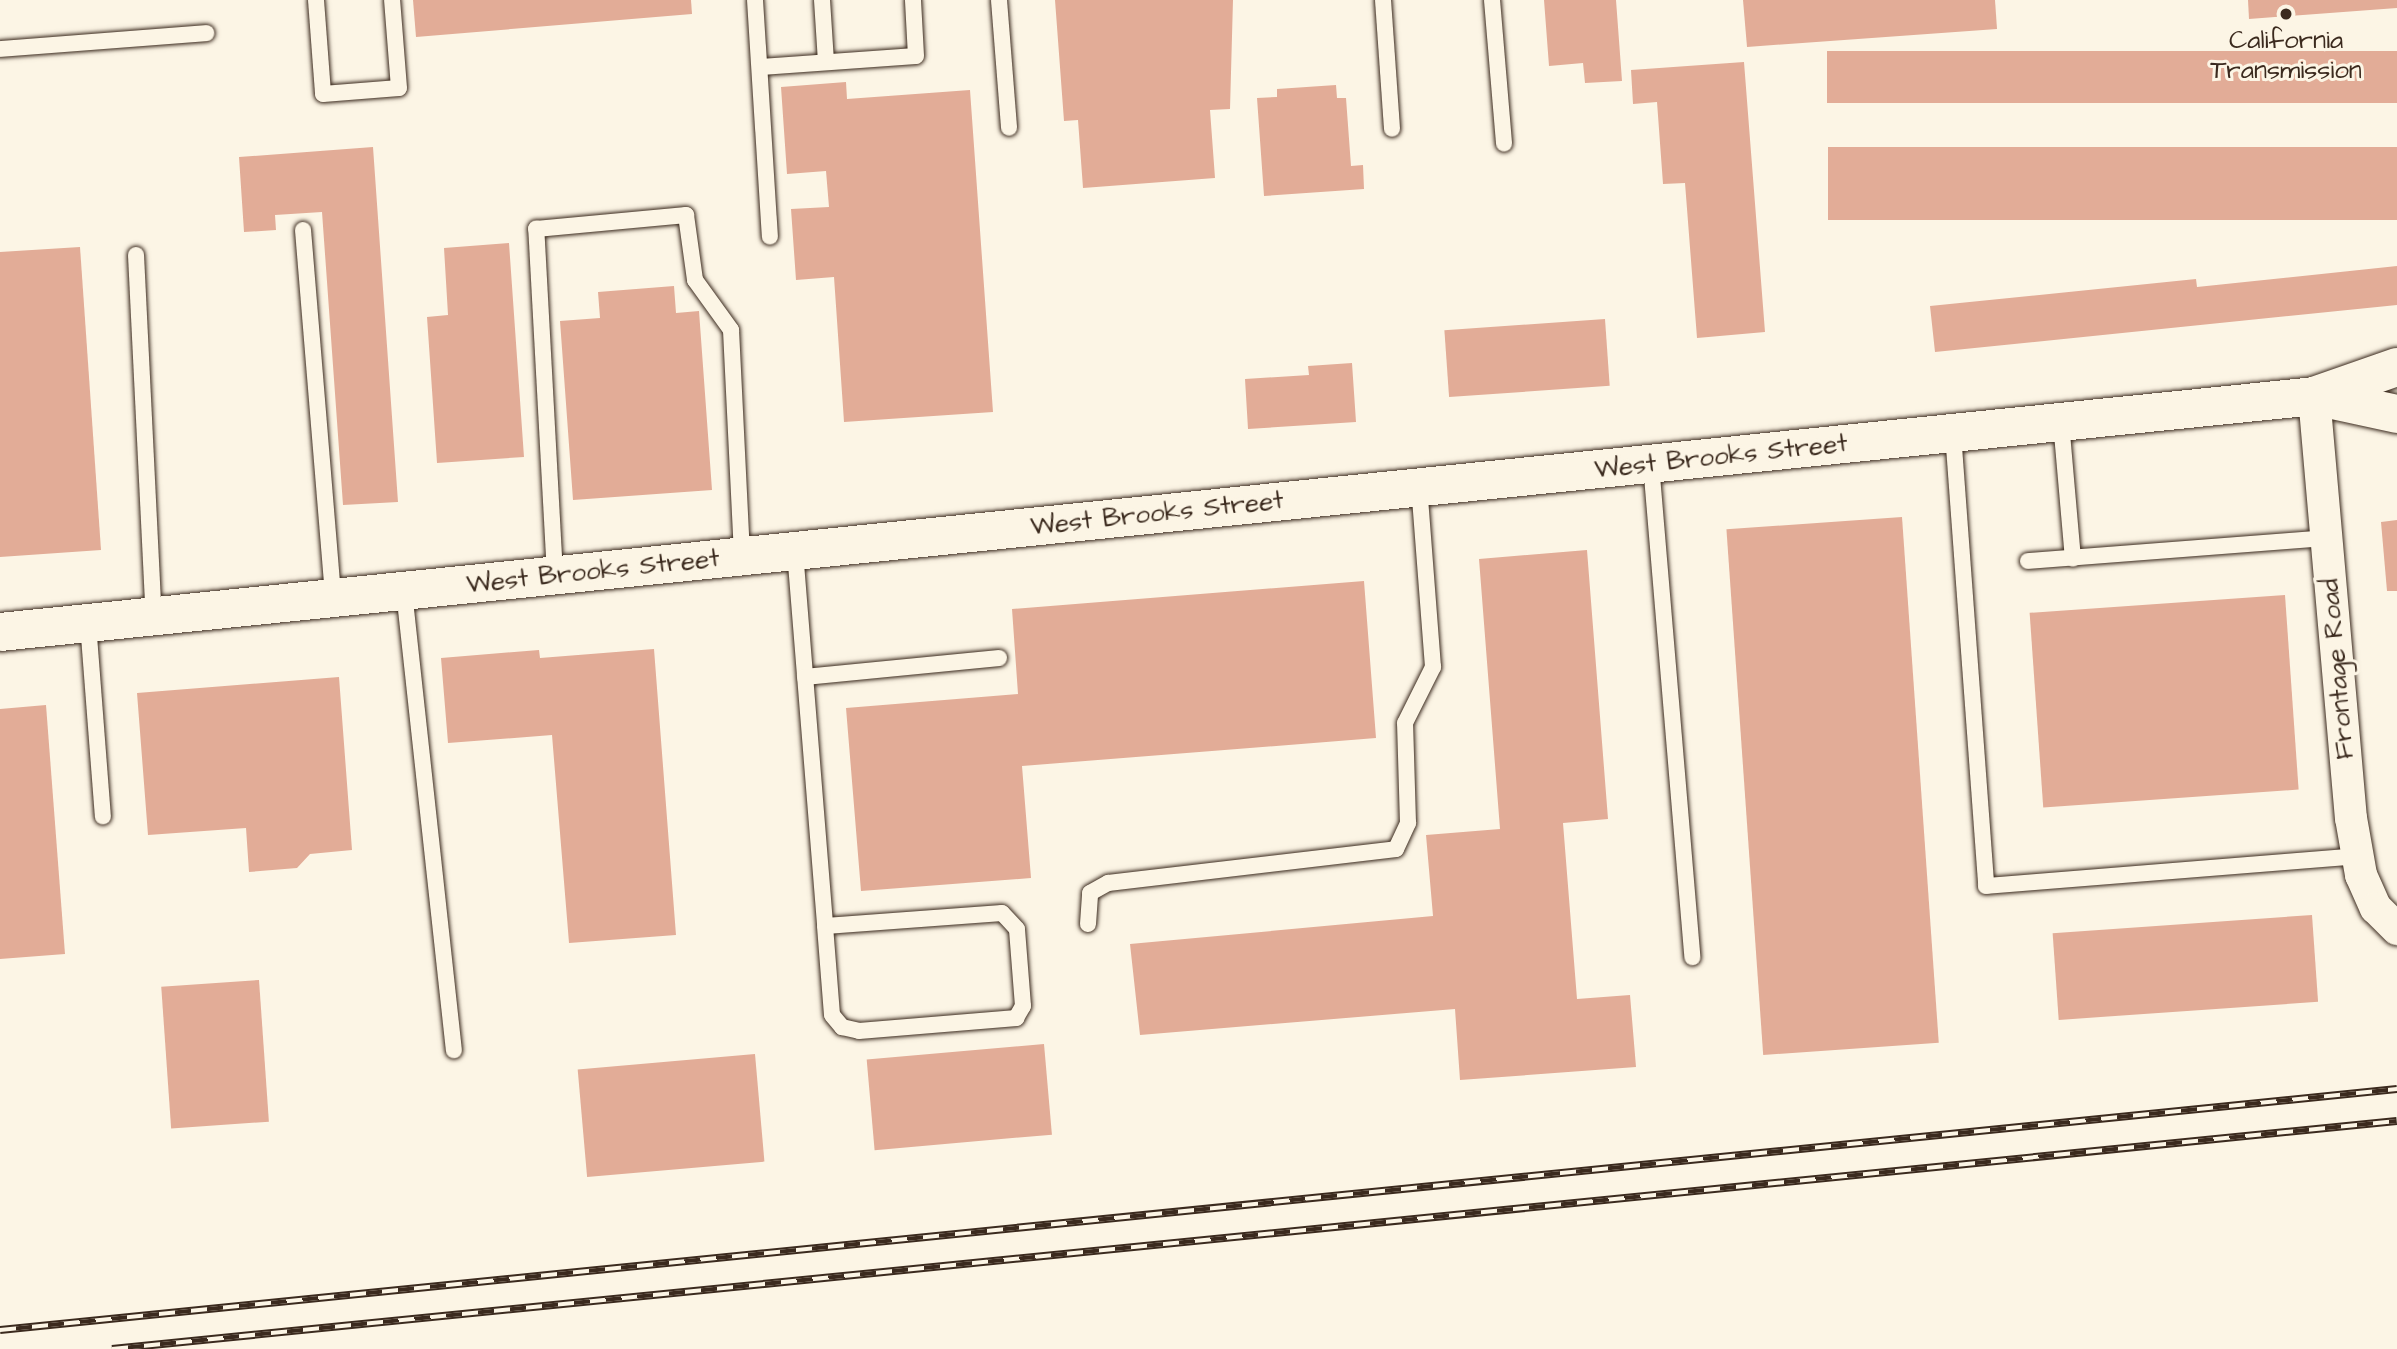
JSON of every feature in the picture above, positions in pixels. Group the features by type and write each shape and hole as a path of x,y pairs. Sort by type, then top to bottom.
{"street":[{"path":"2315,396 2397,367"},
{"name":"West Brooks Street","path":"0,632 2315,396"},
{"path":"2315,396 2397,414"},
{"name":"Frontage Road","path":"2315,396 2358,856 2376,908 2397,929"}],"lane":[{"path":"316,0 323,94 399,88 392,0"},
{"path":"754,0 761,67 770,237"},
{"path":"822,0 826,62"},
{"path":"761,67 916,56 913,0"},
{"path":"999,0 1009,128"},
{"path":"1383,0 1391,129"},
{"path":"1492,0 1504,143"},
{"path":"0,49 206,33"},
{"path":"555,576 536,229 686,215 695,280 731,330 742,557"},
{"path":"303,230 333,598"},
{"path":"136,255 154,617"},
{"path":"2061,422 2073,558"},
{"path":"1953,433 1986,886 2358,856"},
{"path":"1651,464 1692,957"},
{"path":"1088,924 1090,893 1108,883 1396,849 1408,823 1405,723 1433,667 1419,487"},
{"path":"2028,561 2327,538"},
{"path":"795,551 832,1015 842,1027 859,1031 1016,1018 1023,1006 1017,929 1002,913 825,926"},
{"path":"404,591 454,1050"},
{"path":"88,623 103,816"},
{"path":"805,677 999,658"}],"building":[{"path":"413,0 691,0 692,14 416,37"},
{"path":"1055,0 1233,0 1230,109 1210,110 1215,178 1083,188 1078,120 1064,121"},
{"path":"1544,0 1616,0 1622,81 1585,83 1583,63 1549,66"},
{"path":"1743,0 1995,0 1997,29 1747,47"},
{"name":"California Transmission","path":"2248,0 2397,0 2397,8 2249,19"},
{"path":"1827,51 2397,51 2397,103 1827,103"},
{"path":"1744,62 1765,332 1697,338 1685,183 1663,184 1657,102 1633,104 1631,70"},
{"path":"846,82 847,99 970,90 993,412 844,422 834,277 796,280 791,209 829,207 826,171 787,174 781,87"},
{"path":"1336,85 1337,98 1346,98 1351,166 1363,165 1364,189 1264,196 1257,98 1277,97 1277,89"},
{"path":"373,147 398,502 343,505 322,212 275,215 276,230 244,232 239,157"},
{"path":"1828,147 2397,147 2397,220 1828,220"},
{"path":"509,243 524,457 437,463 427,317 448,315 444,248"},
{"path":"80,247 101,550 0,557 0,252"},
{"path":"2397,266 2397,305 1935,352 1930,306 2196,279 2197,287"},
{"path":"674,286 676,313 699,311 712,490 573,500 560,321 600,318 598,292"},
{"path":"1605,319 1610,386 1449,397 1444,330"},
{"path":"1352,363 1356,422 1248,429 1245,379 1309,375 1308,366"},
{"path":"1902,517 1939,1043 1763,1055 1726,529"},
{"path":"2397,520 2397,591 2387,591 2381,522"},
{"path":"1587,550 1608,819 1563,823 1577,999 1630,995 1636,1067 1460,1080 1455,1009 1140,1035 1130,944 1433,916 1426,835 1500,829 1479,559"},
{"path":"1364,581 1376,738 1022,766 1031,878 861,891 846,708 1018,694 1012,609"},
{"path":"2285,595 2299,790 2043,807 2030,613"},
{"path":"654,649 676,935 569,943 552,735 448,743 441,658 539,650 540,658"},
{"path":"339,677 352,850 310,854 297,868 249,872 246,828 148,835 137,693"},
{"path":"46,705 65,954 0,959 0,709"},
{"path":"2312,915 2318,1002 2059,1020 2053,933"},
{"path":"259,980 269,1122 171,1128 161,987"},
{"path":"1044,1044 1052,1135 875,1150 867,1060"},
{"path":"755,1054 764,1162 587,1177 578,1070"}],"railway":[{"path":"0,1330 2397,1089"},
{"path":"112,1349 2397,1121"}],"place":[{"name":"California Transmission","path":"2286,14"}]}
